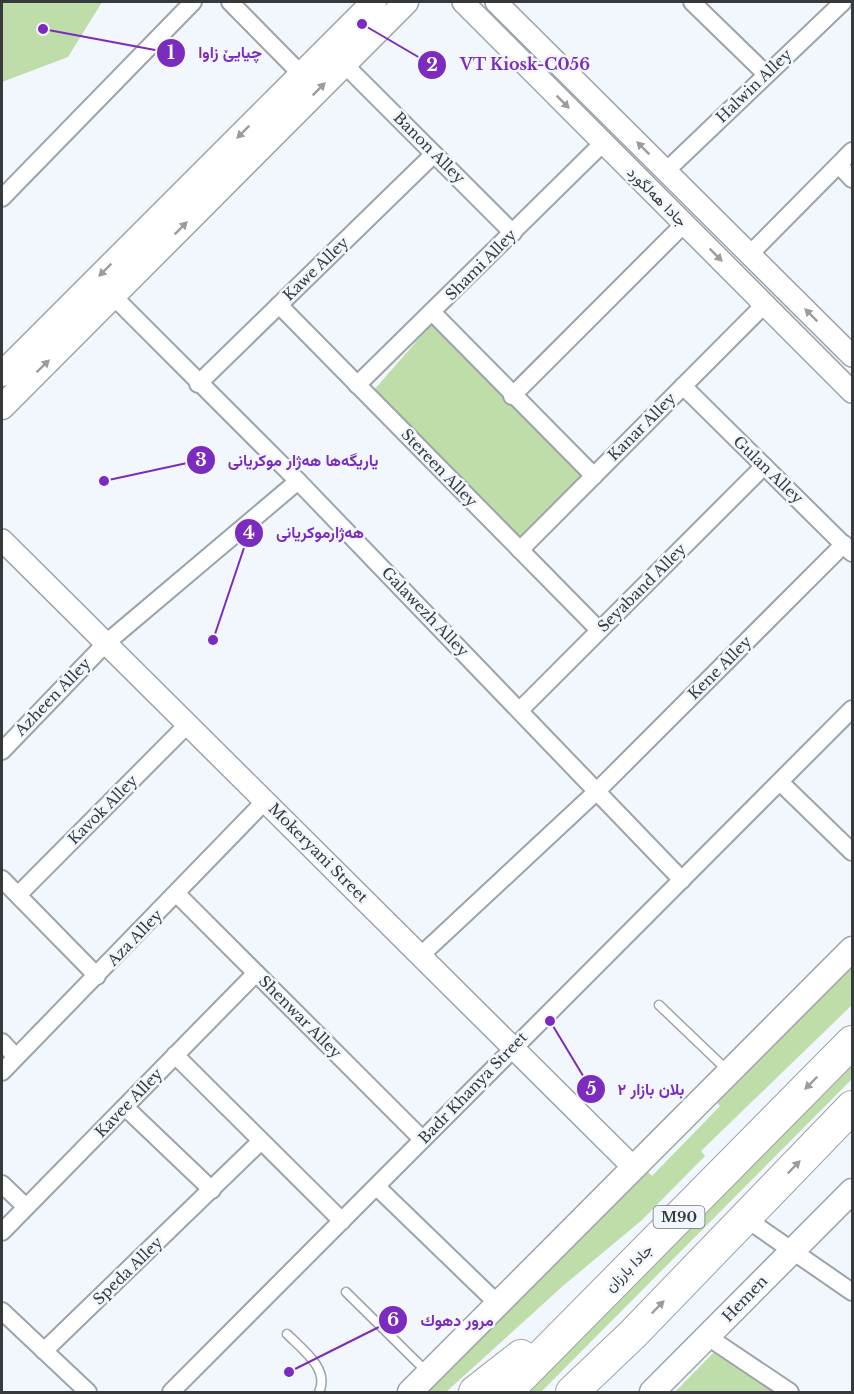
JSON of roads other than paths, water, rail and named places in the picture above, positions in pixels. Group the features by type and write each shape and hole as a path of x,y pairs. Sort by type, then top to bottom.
{"highway":[{"name":"جادا بارزان","path":"506,1392 852,1042"},
{"name":"M90","path":"572,1392 633,1334 852,1107"},
{"path":"475,1392 601,1296"},
{"path":"591,1392 633,1334"}],"main road":[{"path":"4,365 374,2"},
{"path":"2,406 114,297 406,2"},
{"path":"410,1392 852,949"},
{"name":"Hemen","path":"652,1392 852,1191"}],"street":[{"path":"2,198 193,2"},
{"path":"230,2 301,74"},
{"name":"جادا هەلگورد","path":"462,2 852,392"},
{"name":"جادا هەلگورد","path":"496,2 852,356"},
{"path":"692,2 766,74"},
{"name":"Halwin Alley","path":"666,171 843,2"},
{"name":"Banon Alley","path":"344,63 513,233"},
{"name":"Shami Alley","path":"357,385 433,313 603,142"},
{"path":"750,254 852,151"},
{"name":"Kawe Alley","path":"198,384 434,154"},
{"path":"839,165 852,179"},
{"path":"512,396 684,224"},
{"name":"Galawezh Alley","path":"114,297 298,482 682,880"},
{"name":"Kanar Alley","path":"520,550 765,304"},
{"name":"Stereen Alley","path":"279,305 599,630"},
{"path":"433,313 512,396 594,476"},
{"name":"Gulan Alley","path":"683,386 848,548"},
{"name":"Seyaband Alley","path":"520,710 764,466"},
{"name":"Azheen Alley","path":"5,741 105,644 298,482"},
{"name":"Mokeryani Street","path":"2,540 633,1167"},
{"name":"Kene Alley","path":"420,956 597,792 848,548"},
{"name":"Badr Khanya Street","path":"171,1392 852,709"},
{"name":"Kavok Alley","path":"18,895 187,725"},
{"path":"780,782 852,852"},
{"name":"Aza Alley","path":"2,1072 266,801"},
{"path":"2,879 97,976"},
{"name":"Shenwar Alley","path":"177,894 422,1139"},
{"name":"Kavee Alley","path":"2,1232 256,973"},
{"path":"2,1042 16,1056"},
{"path":"176,1055 342,1221"},
{"path":"125,1107 212,1190"},
{"name":"Speda Alley","path":"44,1351 261,1141"},
{"path":"2,1184 26,1208"},
{"path":"376,1187 497,1303"},
{"path":"745,1218 852,1292"},
{"path":"2,1311 87,1392"},
{"path":"708,1337 790,1392"}],"lane":[{"path":"659,1005 730,1072"},
{"path":"346,1292 428,1374"},
{"path":"287,1334 320,1370 323,1384 320,1392"}],"place":[{"name":"VT Kiosk-C056","path":"362,24"},
{"name":"چیایێ زاوا","path":"43,29"},
{"name":"یاریگەها هەژار موکریانی","path":"104,481"},
{"name":"ھەژارموکریانی","path":"213,640"},
{"name":"بلان بازار ٢","path":"550,1021"},
{"name":"مرور دهوك","path":"289,1372"}]}
